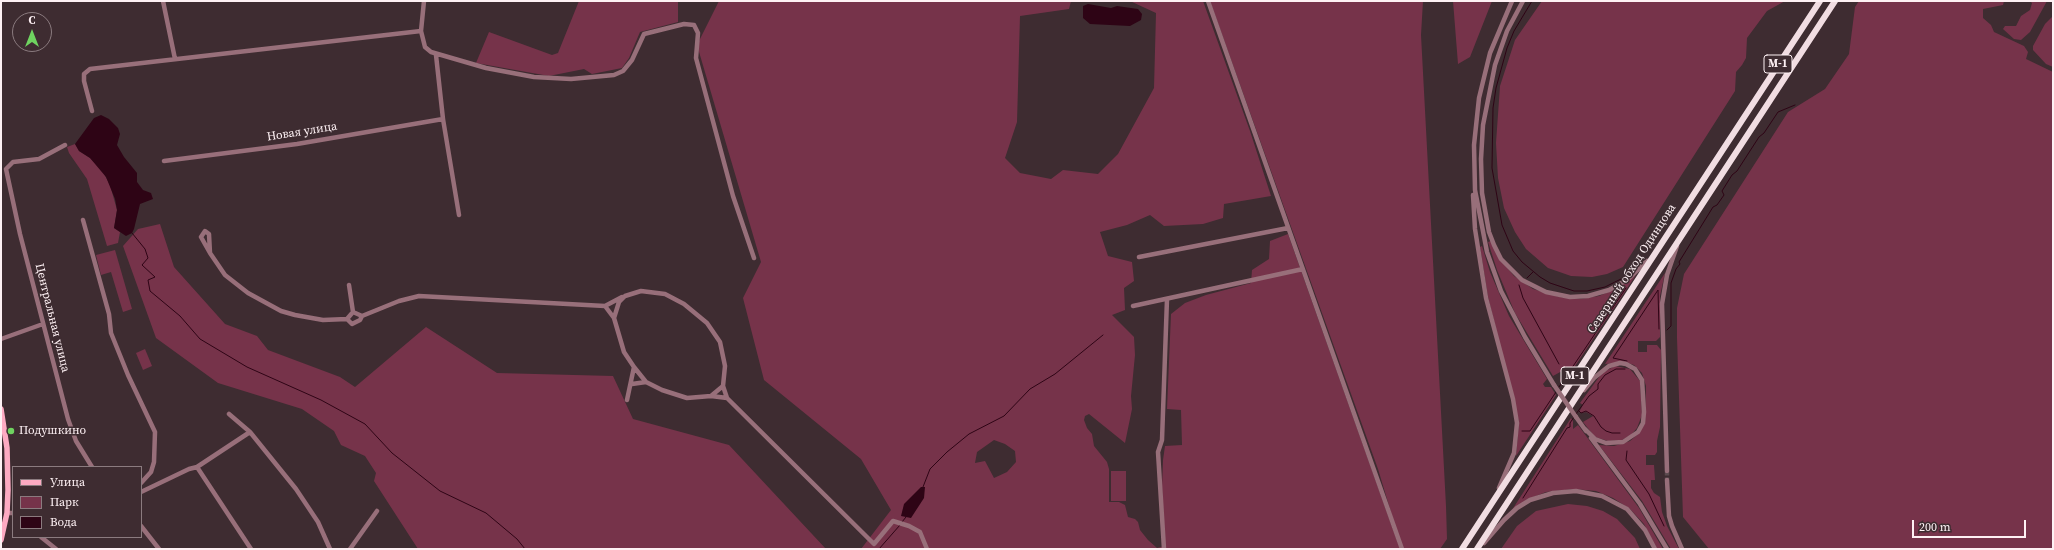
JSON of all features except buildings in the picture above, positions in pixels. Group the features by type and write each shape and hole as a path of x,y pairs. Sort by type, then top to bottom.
{"highway":[{"name":"Северный обход Одинцова","path":"1462,549 1820,1"},
{"name":"Северный обход Одинцова","path":"1478,549 1835,1"}],"main road":[{"path":"1,409 7,448 10,513 1,540"}],"street":[{"path":"163,1 176,59"},
{"path":"424,1 421,32 425,47 430,52 436,55 486,68 534,77 571,79 604,77 623,70 632,60 644,34 684,24 694,25 698,33 696,58 733,196 754,258"},
{"path":"1208,1 1402,549"},
{"path":"1493,501 1514,453 1517,423 1513,399 1492,324 1481,269 1474,208 1474,145 1479,98 1490,53 1512,1"},
{"path":"1523,1 1507,31 1495,65 1483,125 1481,159 1482,193 1489,232 1494,245 1511,270 1522,280 1546,292 1570,297 1588,296 1619,285 1640,270 1657,251"},
{"path":"92,111 84,81 84,74 90,69 421,32"},
{"path":"436,55 443,119 459,215"},
{"name":"Новая улица","path":"164,161 297,144 443,119"},
{"name":"Центральная улица","path":"65,145 39,159 13,162 6,169 43,324 68,419 76,441 91,466"},
{"path":"1474,174 1482,230 1494,271 1512,314 1554,385 1640,504 1667,549"},
{"path":"82,220 109,314 111,333 128,375 155,432 154,462 151,472 142,482"},
{"path":"1139,257 1288,228"},
{"path":"1667,471 1662,304 1667,275 1683,234"},
{"path":"210,253 225,275 248,293 281,311 323,320 347,319 353,312 349,285"},
{"path":"1133,306 1303,269"},
{"path":"347,319 352,324 355,324 362,316 399,301 419,296 605,306 625,296 642,291 665,294 684,304 707,323 720,342 725,366 723,386 727,398 874,544 893,521 916,529 920,532 926,549"},
{"path":"614,318 620,302 625,296"},
{"path":"1164,549 1158,452 1162,440 1167,299"},
{"path":"605,306 614,318 624,352 646,382 662,390 687,398 711,396 727,398"},
{"path":"353,312 362,316"},
{"path":"1,339 43,324"},
{"path":"1572,404 1594,378 1609,366 1620,363 1626,364 1635,369 1640,375 1643,386 1644,418 1640,428 1635,434 1624,442 1606,443 1595,439 1585,429"},
{"path":"627,400 632,384 634,367"},
{"path":"632,384 646,382"},
{"path":"711,396 723,386"},
{"path":"229,414 250,432 296,489 318,522 330,549"},
{"path":"142,492 189,469 197,467 250,432"},
{"path":"197,467 251,549"},
{"path":"1667,480 1672,526 1682,549"},
{"path":"1478,549 1504,520 1517,508 1530,500 1553,493 1576,491 1602,496 1627,509 1645,530 1655,549"},
{"path":"350,549 377,510"},
{"path":"142,527 159,549"},
{"path":"43,538 56,549"}],"green space":[{"path":"579,1 678,1 678,22 640,32 629,58 622,68 592,74 584,69 549,76 476,63 489,32 552,55 558,53"},
{"path":"719,1 1071,1 1069,9 1020,16 1017,122 1005,158 1020,173 1051,179 1063,170 1098,174 1118,154 1154,88 1156,13 1130,1 1203,1 1250,131 1271,196 1224,204 1223,218 1203,224 1164,226 1150,215 1127,225 1100,232 1108,256 1132,262 1134,281 1124,288 1125,310 1112,315 1134,337 1135,355 1131,396 1132,409 1125,443 1089,414 1085,416 1084,420 1087,428 1092,434 1094,446 1107,462 1109,469 1109,502 1119,502 1125,505 1128,517 1135,519 1138,522 1140,530 1148,540 1157,548 1165,546 1162,487 1165,446 1182,445 1181,410 1167,409 1171,314 1185,303 1206,295 1251,283 1252,270 1269,259 1270,241 1288,234 1400,549 861,549 891,510 861,459 764,380 743,298 761,262 697,45","holes":["994,440 1005,444 1015,451 1016,462 1007,472 994,478 985,461 975,463 977,452"]},
{"path":"1210,1 1423,1 1421,35 1446,506 1447,539 1440,549 1402,549 1378,469"},
{"path":"1453,1 1492,1 1470,57 1458,64"},
{"path":"1542,1 1785,1 1767,11 1747,38 1746,58 1736,72 1735,91 1623,267 1607,274 1592,277 1571,276 1548,268 1526,249 1515,232 1504,208 1498,178 1496,143 1500,86 1515,40"},
{"path":"1859,1 2004,1 2003,5 1983,9 1983,18 1991,25 1994,32 2024,46 2028,52 2026,59 2053,72 2053,549 1709,549 1683,517 1677,308 1684,274 1788,112 1825,89 1849,54 1855,7"},
{"path":"2030,1 2047,1 2030,32 2021,40 2014,39 2003,29 2005,26 2016,26 2021,16 2030,10 2032,3"},
{"path":"2053,16 2053,67 2046,64 2033,50 2033,46 2045,24"},
{"path":"75,144 79,151 90,158 102,170 110,185 117,210 114,228 120,232 118,243 107,246 87,179 69,153 67,147"},
{"path":"160,224 174,267 225,324 257,336 268,350 340,377 355,387 426,327 497,373 613,376 633,419 729,445 826,549 418,549 374,481 376,473 365,456 341,445 334,431 302,409 218,383 156,338 123,246 138,229"},
{"path":"1491,241 1500,259 1514,276 1533,289 1560,297 1580,299 1599,296 1620,287 1636,275 1563,384 1560,381 1562,371 1553,376 1515,313 1497,270 1488,242"},
{"path":"1482,246 1490,272 1509,316 1547,379 1543,384 1545,387 1551,387 1556,395 1516,456 1519,422 1488,297 1480,247"},
{"path":"115,250 132,309 123,312 111,272 101,275 96,255"},
{"path":"1665,273 1660,296 1660,337 1656,341 1638,341 1638,352 1647,352 1647,345 1657,345 1661,350 1660,427 1657,441 1657,452 1655,455 1646,455 1646,465 1654,465 1655,480 1651,480 1651,488 1654,493 1660,497 1662,512 1667,526 1679,549 1671,549 1642,501 1599,445 1614,446 1630,441 1638,434 1645,423 1646,386 1642,373 1634,365 1625,362 1605,364"},
{"path":"145,349 152,366 143,370 136,353"},
{"path":"1615,366 1630,369 1640,381 1642,415 1637,428 1631,435 1622,440 1608,441 1595,437 1583,422 1593,416 1586,412 1579,412 1583,405 1580,403 1602,373"},
{"path":"1571,418 1573,421 1573,429 1578,425 1639,508 1663,549 1657,549 1644,524 1630,509 1613,498 1596,491 1574,489 1546,492 1526,500 1512,510"},
{"path":"1111,471 1126,471 1126,501 1111,501"},
{"path":"1568,504 1587,506 1603,511 1617,519 1635,538 1640,549 1501,549 1517,526 1536,511"}],"water":[{"path":"1088,4 1111,8 1117,6 1138,9 1142,14 1141,20 1130,26 1090,24 1083,18 1083,6"},
{"path":"101,115 109,119 118,128 120,134 117,145 124,157 137,173 137,182 143,190 151,193 153,199 140,204 134,229 132,233 126,236 114,228 117,210 115,199 106,177 90,158 79,151 75,144 94,118"},
{"path":"921,487 925,487 924,498 911,518 901,516 904,504"}],"waterway":[{"path":"1532,1 1514,31 1507,48 1496,88 1493,108 1492,168 1502,225 1513,251 1522,262 1550,283 1574,291 1587,291 1605,287 1621,279"},
{"path":"1667,330 1671,326 1671,283 1676,269 1680,264 1679,262 1713,207 1717,205 1724,195 1722,191 1732,175 1737,171 1759,137 1764,133 1778,112 1795,105"},
{"path":"132,233 145,249 148,258 142,265 155,277 148,280 150,291 180,316 200,339 247,367 321,400 365,424 392,453 440,491 486,513 517,539 525,549"},
{"path":"1527,278 1533,272"},
{"path":"1519,285 1523,298 1559,364"},
{"path":"1559,387 1626,288"},
{"path":"1627,361 1613,358 1658,290 1659,329"},
{"path":"923,487 930,469 947,452 969,434 1004,416 1030,389 1055,374 1103,335"},
{"path":"1576,414 1589,396 1598,389 1598,384 1605,375 1616,369 1625,369"},
{"path":"1522,431 1530,431 1556,392"},
{"path":"1579,411 1581,413 1586,411 1594,416 1601,427 1606,431 1620,433"},
{"path":"1523,498 1567,428 1570,427 1570,423 1574,417"},
{"path":"1627,451 1626,460 1649,494 1664,526"},
{"path":"902,522 906,517"},
{"path":"879,549 900,525"}],"tunnel":[{"path":"1667,471 1667,480"}],"place":[{"name":"Подушкино","path":"11,431"}]}
